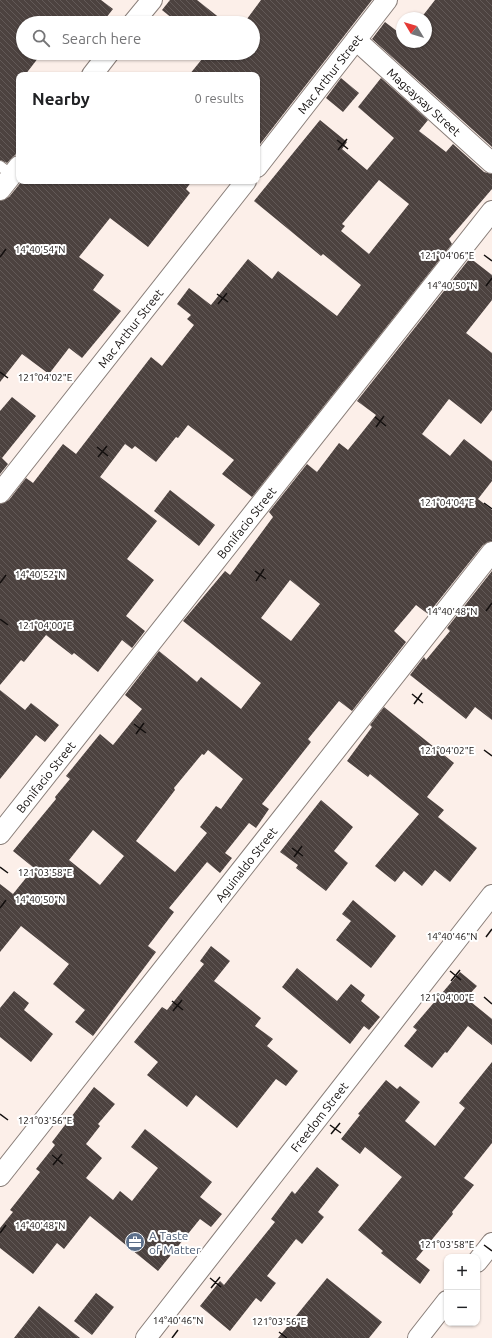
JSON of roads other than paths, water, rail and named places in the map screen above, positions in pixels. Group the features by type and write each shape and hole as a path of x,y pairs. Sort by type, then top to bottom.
{"street":[{"path":"139,16 152,0"},
{"name":"Mac Arthur Street","path":"260,163 387,0"},
{"name":"Magsaysay Street","path":"356,40 492,163"},
{"path":"94,72 104,60"},
{"name":"Mac Arthur Street","path":"0,493 244,184"},
{"name":"Bonifacio Street","path":"0,834 492,211"},
{"name":"Aguinaldo Street","path":"0,1176 492,552"},
{"name":"Freedom Street","path":"146,1338 492,895"},
{"path":"480,1258 492,1243"},
{"path":"418,1338 444,1305"}],"place":[{"name":"A Taste of Matter","path":"135,1242"}]}
